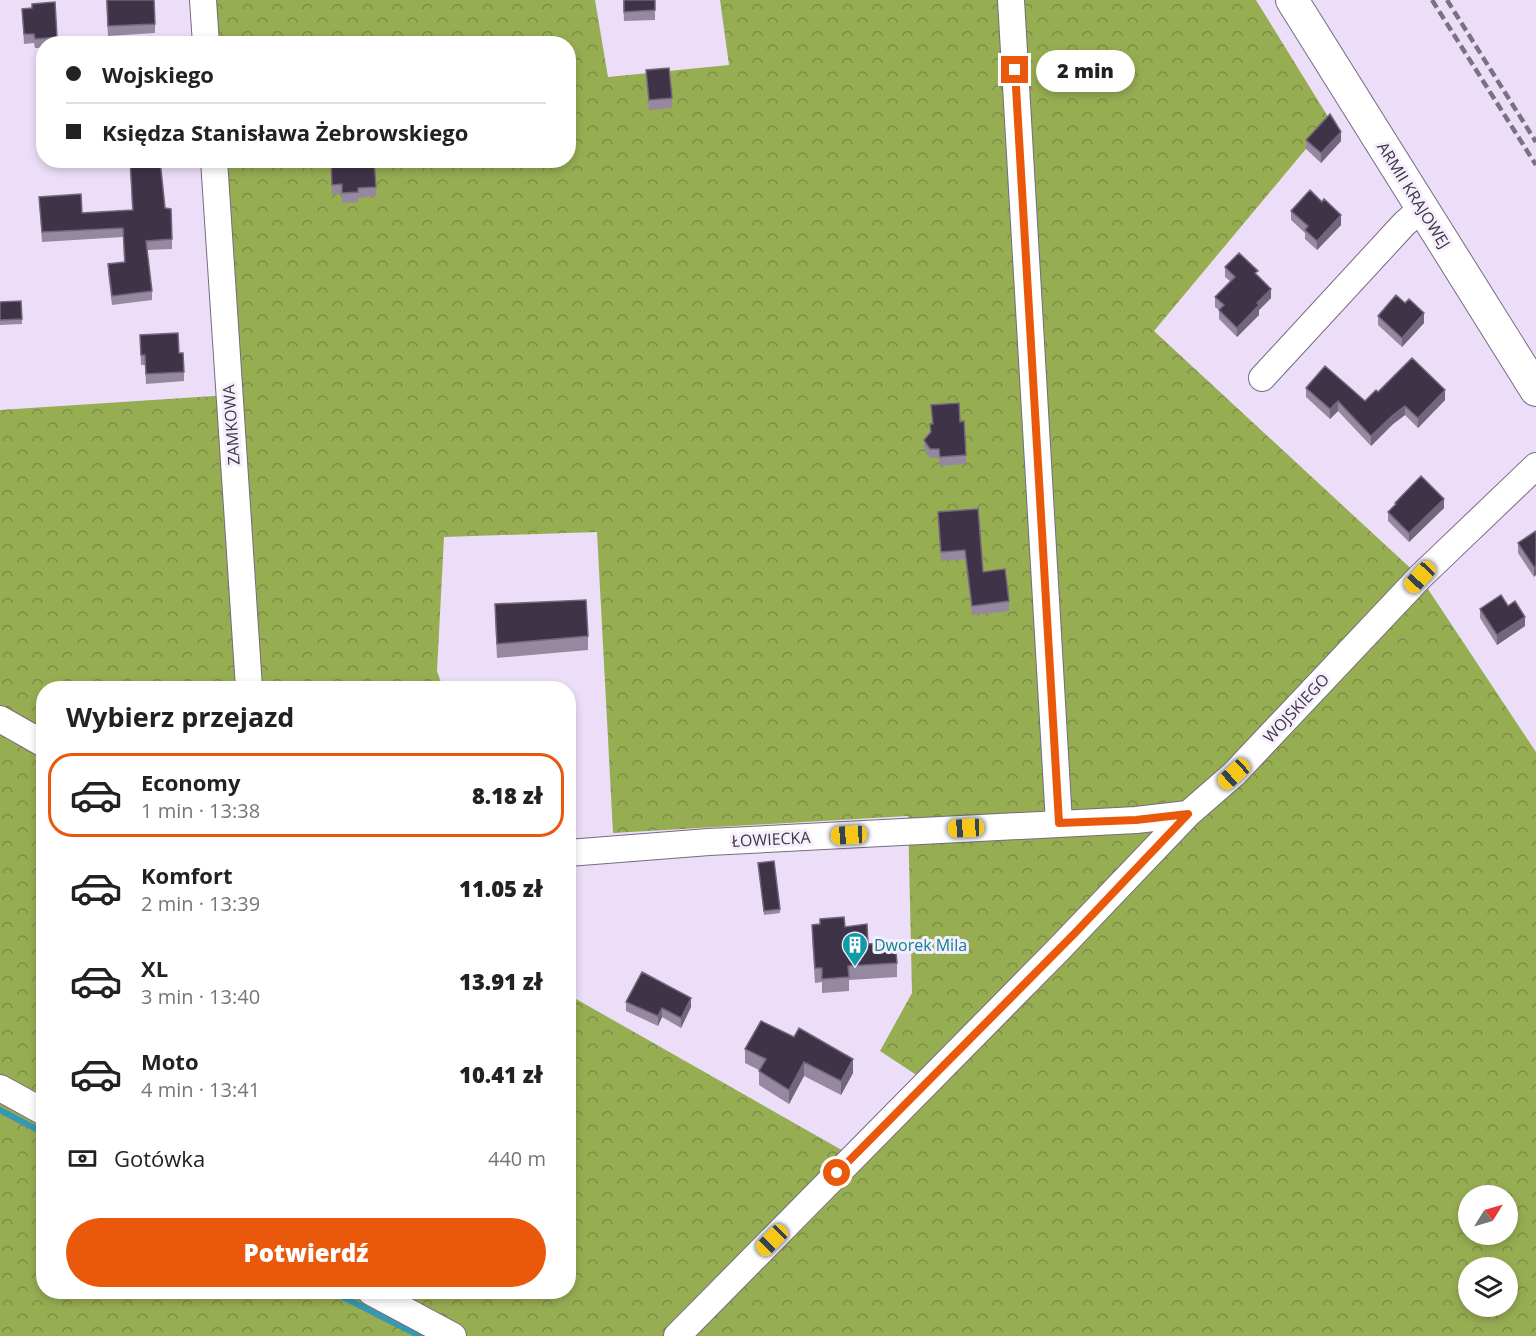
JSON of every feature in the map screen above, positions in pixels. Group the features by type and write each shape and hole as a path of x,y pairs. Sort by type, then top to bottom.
{"main road":[{"name":"ARMII KRAJOWEJ","path":"1292,0 1536,390"}],"street":[{"path":"203,0 205,36"},
{"path":"1011,0 1059,823"},
{"name":"ZAMKOWA","path":"215,168 249,681"},
{"path":"1262,378 1422,208"},
{"name":"WOJSKIEGO","path":"677,1336 1083,925 1188,814 1234,774 1420,577 1536,466"},
{"path":"0,719 36,739"},
{"name":"ŁOWIECKA","path":"576,852 709,842 1136,820 1188,814"},
{"path":"0,1088 36,1108"},
{"path":"384,1299 453,1336"}],"green space":[{"path":"203,0 595,0 608,77 729,65 720,0 1256,0 1330,120 1154,331 1420,577 1536,752 1536,1336 0,1336 0,410 229,395 214,168 576,168 576,36 206,36"}],"building":[{"path":"107,0 154,0 155,24 108,26"},
{"path":"624,0 655,0 655,10 624,12"},
{"path":"55,2 57,36 36,36 35,39 34,34 24,34 22,9 32,8 32,4"},
{"path":"669,68 672,98 649,100 646,70"},
{"path":"1330,114 1341,132 1321,153 1306,140"},
{"path":"130,168 161,168 165,208 171,209 172,239 146,241 152,291 112,296 108,264 125,262 123,228 42,232 39,197 81,194 82,213 133,210"},
{"path":"331,168 375,168 376,187 358,188 358,192 342,193 342,184 332,185"},
{"path":"1310,190 1322,202 1324,199 1341,215 1317,241 1305,230 1308,226 1291,211"},
{"path":"1239,253 1258,271 1255,273 1271,289 1237,328 1219,310 1224,305 1215,297 1235,277 1225,267"},
{"path":"1396,295 1405,303 1409,299 1424,313 1402,338 1378,316"},
{"path":"21,301 22,319 0,320 0,302"},
{"path":"178,333 179,353 183,353 184,372 146,374 145,355 141,355 140,335"},
{"path":"1412,358 1445,390 1418,418 1405,406 1371,436 1338,401 1330,409 1306,388 1325,366 1365,401 1376,390 1378,392"},
{"path":"959,403 960,422 964,421 966,455 940,457 939,449 930,449 924,440 931,432 930,424 933,424 931,405"},
{"path":"1421,476 1444,499 1409,533 1388,512"},
{"path":"978,509 983,572 1005,569 1009,601 972,606 965,550 941,552 938,512"},
{"path":"1536,531 1536,566 1534,567 1518,543"},
{"path":"1501,595 1508,606 1515,601 1525,617 1497,635 1480,609"},
{"path":"586,600 588,636 497,644 495,604"},
{"path":"774,861 780,909 764,911 758,863"},
{"name":"Dworek Mila","path":"844,917 845,927 867,924 868,944 895,942 897,963 848,966 849,977 822,979 822,968 815,968 812,925 820,924 820,919"},
{"path":"642,972 691,998 681,1018 662,1008 658,1016 626,1002"},
{"path":"761,1021 794,1037 799,1028 853,1059 841,1081 804,1062 789,1090 759,1071 766,1059 745,1049"}],"waterway":[{"path":"0,1110 36,1129"},
{"path":"347,1299 420,1336"}],"railway":[{"path":"1432,0 1536,165"},
{"path":"1447,0 1536,142"}],"place":[{"name":"Dworek Mila","path":"855,968"}],"route":[{"path":"837,1173 1075,933 1188,814 1136,820 1059,823 1015,70"}]}
